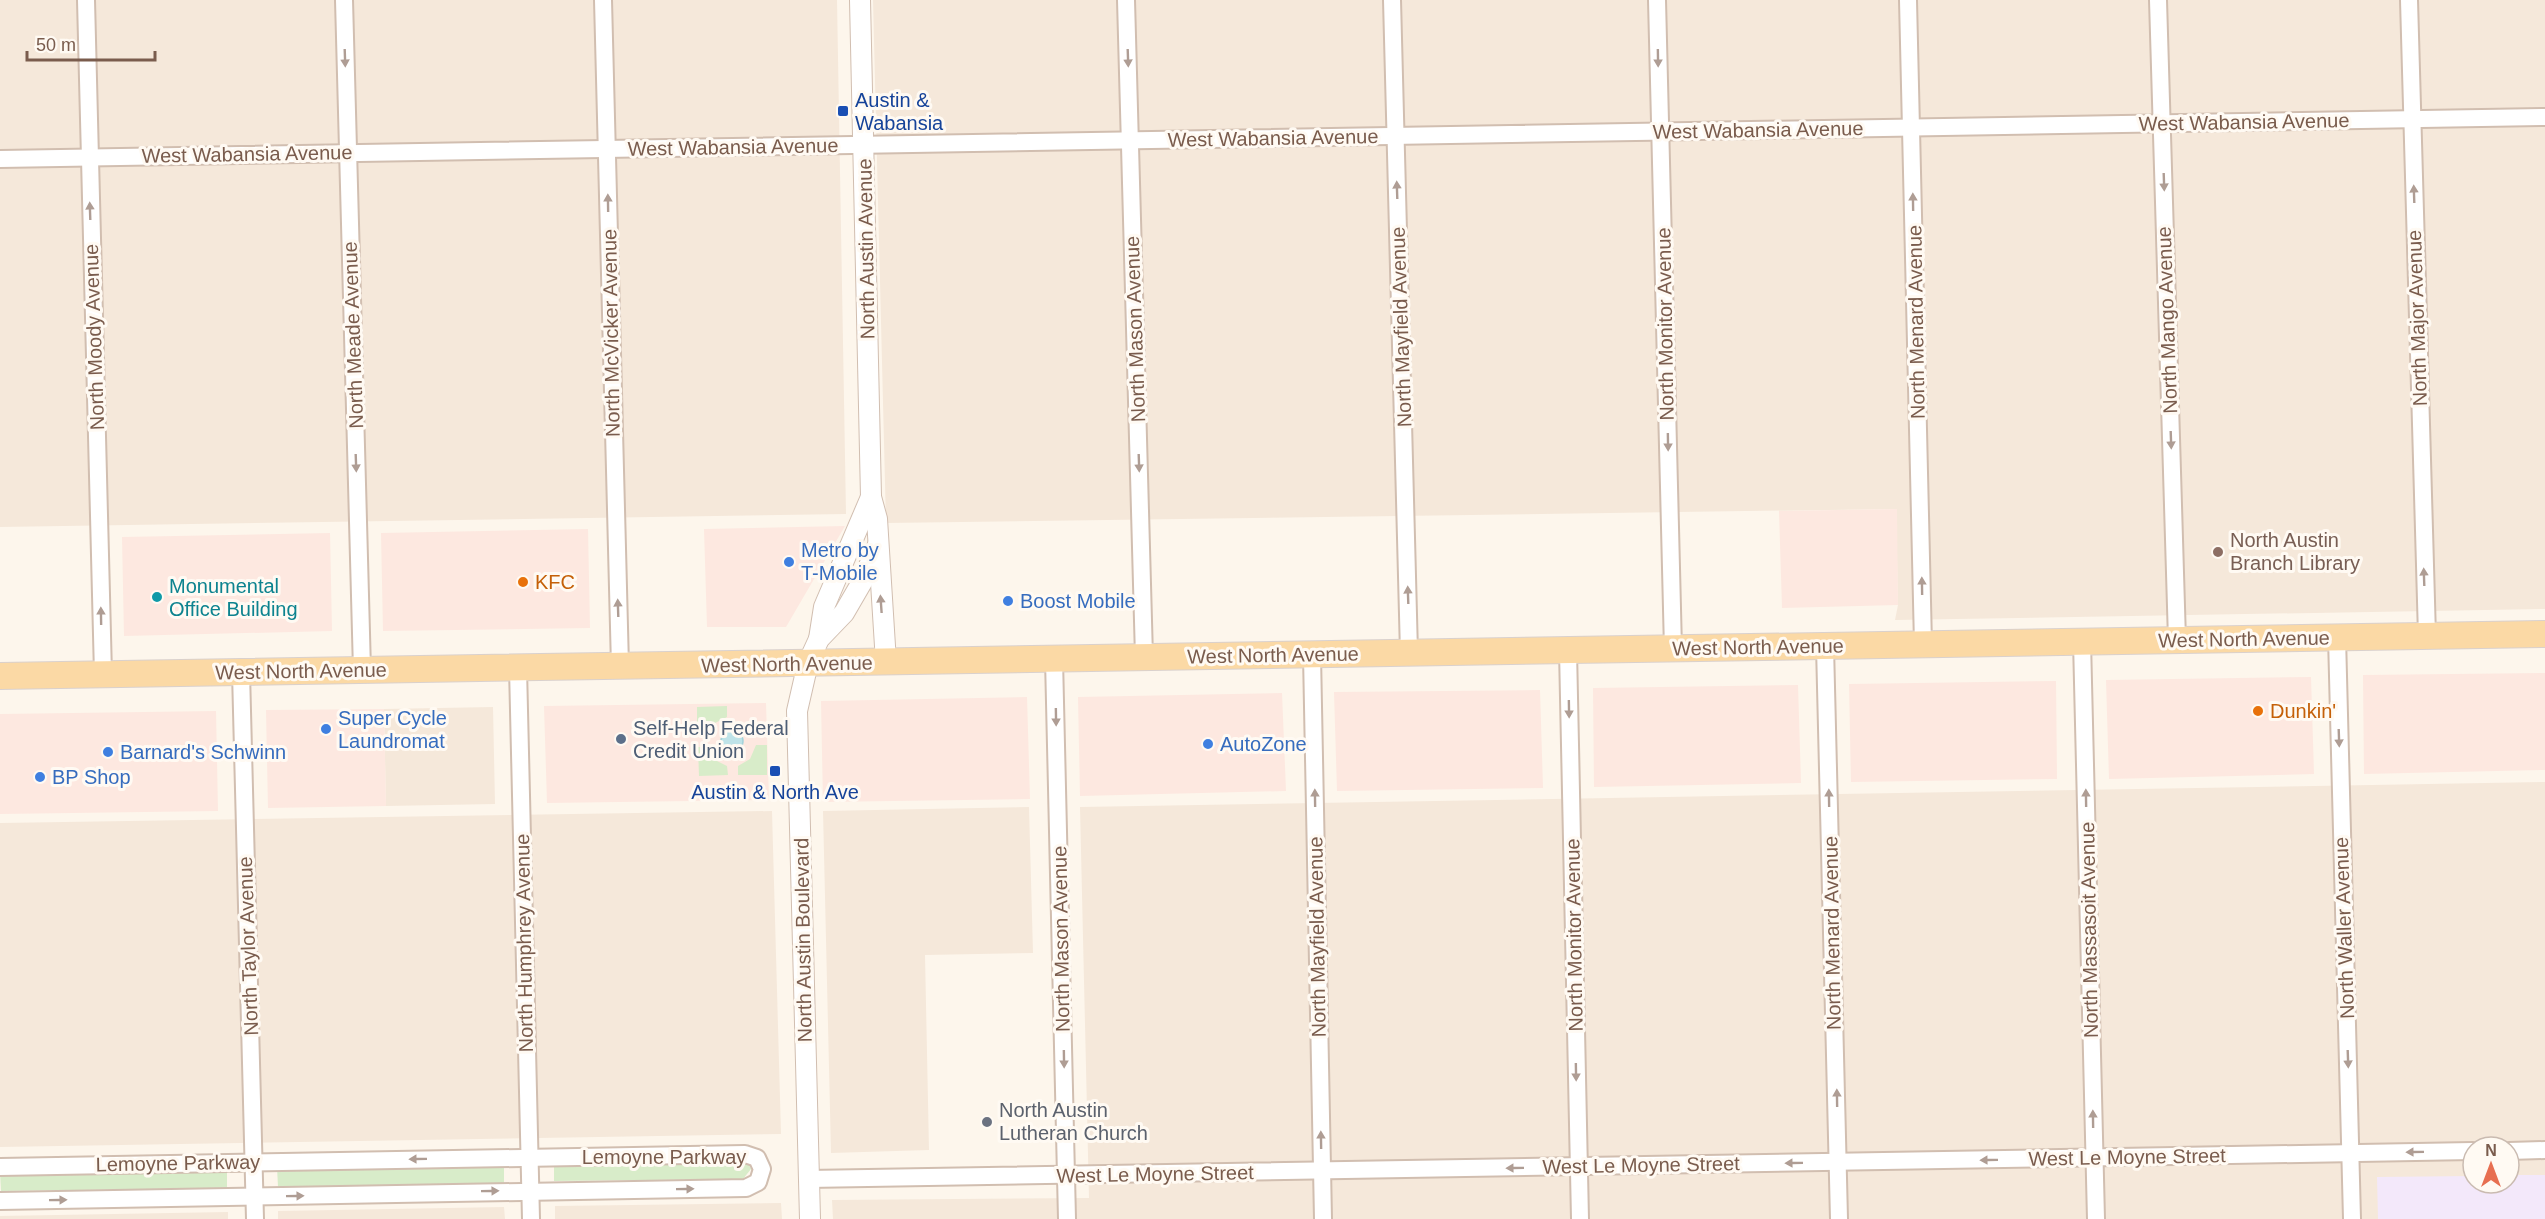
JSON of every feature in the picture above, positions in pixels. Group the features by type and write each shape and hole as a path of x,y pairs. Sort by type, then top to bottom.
{"main road":[{"name":"West North Avenue","path":"0,676 2545,634"}],"street":[{"name":"North Moody Avenue","path":"86,0 103,674"},
{"name":"North Meade Avenue","path":"344,0 362,670"},
{"name":"North McVicker Avenue","path":"603,0 620,666"},
{"name":"North Austin Avenue","path":"860,0 871,497 877,519 885,662"},
{"name":"North Mason Avenue","path":"1126,0 1144,657"},
{"name":"North Mayfield Avenue","path":"1392,0 1409,653"},
{"name":"North Monitor Avenue","path":"1657,0 1673,649"},
{"name":"North Menard Avenue","path":"1908,0 1923,644"},
{"name":"North Mango Avenue","path":"2158,0 2176,640"},
{"name":"North Major Avenue","path":"2409,0 2427,636"},
{"name":"West Wabansia Avenue","path":"0,159 2545,117"},
{"name":"North Austin Avenue","path":"808,663 819,639 824,607 871,497"},
{"name":"North Austin Avenue","path":"819,639 844,613 862,582 878,545"},
{"name":"North Waller Avenue","path":"2337,637 2352,1219"},
{"name":"North Massasoit Avenue","path":"2082,642 2096,1219"},
{"name":"North Menard Avenue","path":"1825,646 1839,1219"},
{"name":"North Monitor Avenue","path":"1568,650 1580,1219"},
{"name":"North Mayfield Avenue","path":"1312,655 1323,1219"},
{"name":"North Mason Avenue","path":"1054,659 1067,1219"},
{"name":"North Austin Boulevard","path":"808,663 797,711 810,1219"},
{"name":"North Humphrey Avenue","path":"518,668 531,1219"},
{"name":"North Taylor Avenue","path":"241,672 255,1219"},
{"path":"2521,1151 2545,1150"},
{"name":"West Le Moyne Street","path":"808,1179 2461,1151"},
{"name":"Lemoyne Parkway","path":"0,1167 745,1154 757,1158 762,1169 758,1182 746,1188 0,1201"}],"shaded area":[{"path":"0,0 837,0 846,514 0,527"},
{"path":"873,0 2545,0 2545,609 1895,620 1898,605 1896,509 886,523"},
{"path":"1897,509 1898,605 1782,608 1779,511"},
{"path":"845,526 786,627 707,627 704,529"},
{"path":"588,529 590,628 383,631 381,533"},
{"path":"330,533 332,631 124,636 122,537"},
{"path":"2545,673 2545,770 2364,774 2363,675"},
{"path":"2311,677 2314,774 2109,779 2106,680"},
{"path":"2056,681 2057,779 1851,782 1849,684"},
{"path":"1798,685 1801,783 1594,787 1593,688"},
{"path":"1540,690 1543,788 1337,791 1334,692"},
{"path":"1282,693 1286,791 1080,796 1078,697"},
{"path":"1027,697 1030,799 823,802 821,701"},
{"path":"766,703 769,800 547,803 544,706"},
{"path":"493,707 495,804 386,806 384,709"},
{"path":"384,709 386,806 268,808 266,710"},
{"path":"216,711 218,811 0,814 0,714"},
{"path":"2545,782 2545,1219 833,1219 832,1200 1089,1198 1080,807"},
{"path":"1029,807 1033,953 925,955 929,1150 831,1153 823,811"},
{"path":"772,811 781,1134 0,1147 0,823"},
{"path":"2521,1175 2545,1175 2545,1219 2378,1219 2377,1177 2461,1176 2461,1195 2521,1195"},
{"path":"781,1203 782,1219 555,1219 555,1206"},
{"path":"504,1207 505,1219 278,1219 278,1211"},
{"path":"228,1212 228,1219 0,1219 0,1216"}],"green space":[{"path":"727,706 727,717 713,724 707,736 697,736 697,707"},
{"path":"756,745 767,745 767,775 738,775 738,766 750,759"},
{"path":"698,747 707,747 715,760 727,766 728,775 699,776"},
{"path":"748,1162 751,1169 743,1179 554,1181 554,1163"},
{"path":"504,1164 504,1183 278,1187 277,1167"},
{"path":"227,1169 227,1188 1,1191 0,1172"}],"water":[{"path":"732,730 740,733 743,741 740,749 732,752 724,749 721,741 724,733"}],"place":[{"name":"Austin & Wabansia","path":"843,111"},
{"name":"North Austin Branch Library","path":"2218,552"},
{"name":"Metro by T-Mobile","path":"789,562"},
{"name":"KFC","path":"523,582"},
{"name":"Monumental Office Building","path":"157,597"},
{"name":"Boost Mobile","path":"1008,601"},
{"name":"Dunkin'","path":"2258,711"},
{"name":"Super Cycle Laundromat","path":"326,729"},
{"name":"Self-Help Federal Credit Union","path":"621,739"},
{"name":"AutoZone","path":"1208,744"},
{"name":"Barnard's Schwinn","path":"108,752"},
{"name":"Austin & North Ave","path":"775,771"},
{"name":"BP Shop","path":"40,777"},
{"name":"North Austin Lutheran Church","path":"987,1122"}]}
